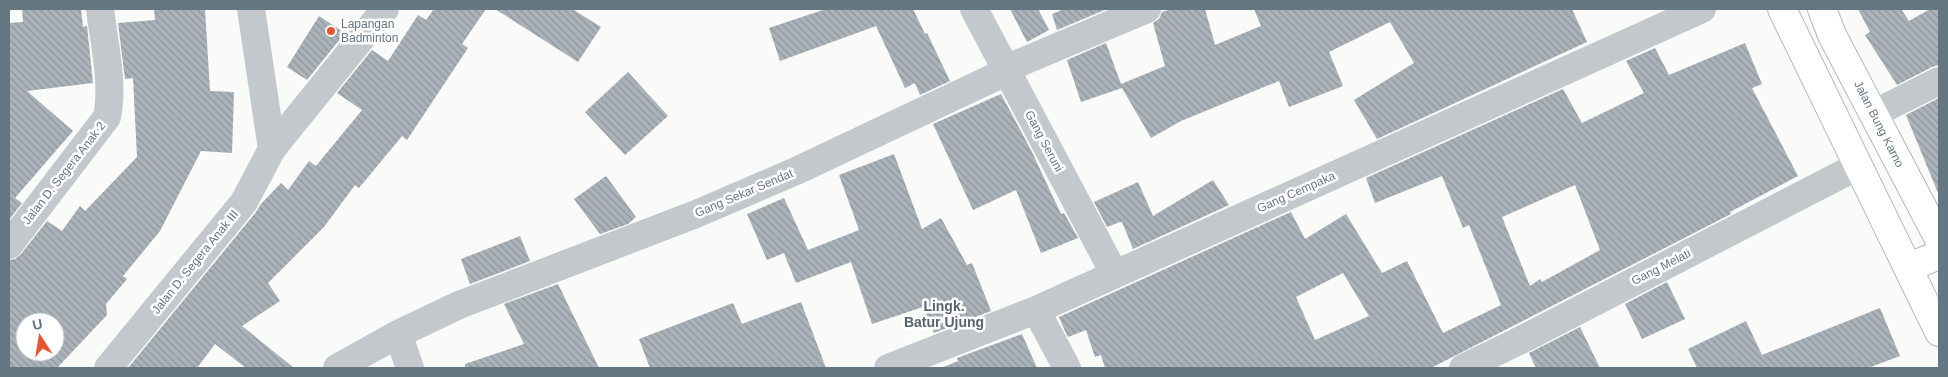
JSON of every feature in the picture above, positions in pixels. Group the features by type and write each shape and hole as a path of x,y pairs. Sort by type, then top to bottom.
{"main road":[{"path":"1782,9 1939,332"},
{"name":"Jalan Bung Karno","path":"1822,9 1832,35 1875,113 1894,154 1939,239"},
{"path":"1909,267 1939,255"}],"street":[{"name":"Jalan D. Segera Anak 2","path":"9,245 107,117 110,105 110,81 100,9"},
{"path":"252,9 272,149"},
{"name":"Jalan D. Segera Anak III","path":"108,368 244,202 272,149 385,9"},
{"name":"Gang Seruni","path":"974,9 1114,273"},
{"name":"Gang Sekar Sendat","path":"336,368 398,334 492,291 686,217 787,175 993,78 1006,69 1147,9"},
{"name":"Gang Cempaka","path":"888,368 1036,310 1114,273 1702,9"},
{"path":"1875,113 1939,81"},
{"name":"Gang Melati","path":"1463,368 1858,166"},
{"path":"1036,310 1067,368"},
{"path":"398,334 410,368"}],"building":[{"path":"22,9 81,9 83,27 87,26 93,83 27,91 73,131 15,198 22,203 9,220 9,23 23,22"},
{"path":"154,9 205,9 210,91 234,92 232,153 201,151 160,231 123,276 127,279 106,304 107,315 65,360 65,312 15,312 15,362 63,362 57,368 9,368 9,260 15,259 21,254 47,221 62,231 80,206 85,211 137,157 133,78 125,79 118,23 155,20"},
{"path":"434,9 486,9 462,44 468,48 407,140 402,136 359,188 355,185 324,227 268,283 280,301 242,326 294,368 246,368 215,344 197,368 128,368 261,204 281,183 288,190 309,161 316,166 362,110 337,93 372,50 388,61 418,15 426,20"},
{"path":"495,9 572,9 601,27 578,62"},
{"path":"826,9 913,9 950,81 920,95 915,83 905,88 876,26 780,61 769,28"},
{"path":"1010,9 1038,9 1049,30 1027,42"},
{"path":"1064,9 1107,9 1057,30 1052,14"},
{"path":"1172,9 1205,9 1215,45 1261,26 1254,9 1572,9 1587,42 1377,139 1354,100 1414,63 1390,22 1329,52 1343,86 1289,107 1279,81 1181,121 1151,138 1122,88 1081,102 1067,60 1106,43 1121,84 1165,66 1153,23 1159,19 1162,12"},
{"path":"1858,9 1901,9 1909,21 1930,9 1939,9 1939,65 1897,85 1865,35 1870,32"},
{"path":"319,16 345,33 307,80 287,67"},
{"path":"1745,43 1762,84 1752,88 1798,176 1730,212 1731,214 1431,368 1105,368 1101,355 1095,357 1086,330 1068,337 1059,317 1291,212 1305,239 1346,214 1382,273 1407,261 1443,333 1501,305 1469,225 1463,228 1442,176 1375,203 1366,178 1563,89 1582,123 1644,93 1626,61 1655,48 1669,75","holes":["1575,185 1600,250 1542,282 1540,279 1530,286 1502,217","1343,273 1369,316 1315,340 1296,297"]},
{"path":"628,72 668,116 625,155 585,112"},
{"path":"1001,94 1031,150 1061,214 1064,213 1078,238 1041,253 1016,190 973,210 933,124"},
{"path":"1939,98 1939,193 1938,193 1906,115"},
{"path":"894,154 922,229 941,218 967,265 972,263 991,311 934,333 923,307 872,324 851,262 796,283 784,253 767,260 747,214 784,198 808,250 859,230 839,175"},
{"path":"606,176 636,217 628,224 600,234 574,199"},
{"path":"1213,180 1229,205 1133,249 1122,222 1107,227 1094,202 1138,182 1153,216"},
{"path":"520,236 530,261 470,284 461,259"},
{"path":"1667,282 1685,319 1642,339 1625,304"},
{"path":"558,284 599,368 465,368 465,364 524,344 504,304"},
{"path":"801,302 826,368 650,368 639,339 733,303 742,324"},
{"path":"1880,308 1900,356 1868,368 1697,368 1688,349 1746,321 1762,355"},
{"path":"1580,327 1600,368 1536,368 1529,353"},
{"path":"1022,334 1037,368 941,368 958,361 957,358"}],"place":[{"name":"Lapangan Badminton","path":"331,31"}],"district":[{"name":"Lingk. Batur Ujung","path":"944,314"}]}
